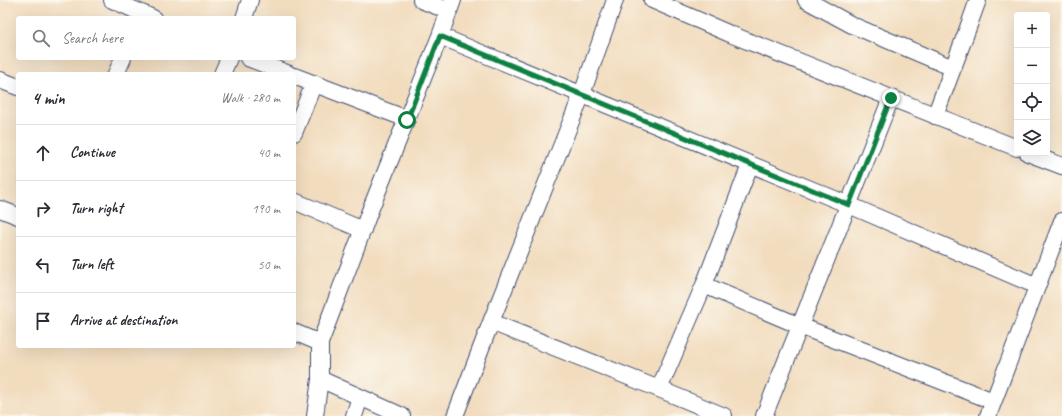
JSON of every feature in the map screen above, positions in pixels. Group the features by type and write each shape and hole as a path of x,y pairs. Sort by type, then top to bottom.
{"street":[{"path":"112,0 145,16"},
{"path":"245,16 250,0"},
{"path":"315,416 320,380 320,344 451,6 421,0"},
{"path":"455,416 582,94 615,0"},
{"path":"652,0 730,34 1014,147"},
{"path":"806,0 852,25 953,68"},
{"path":"935,116 978,0"},
{"path":"440,36 849,205 1037,286"},
{"path":"117,72 122,60"},
{"path":"223,72 228,60"},
{"path":"253,60 284,72"},
{"path":"296,77 407,120"},
{"path":"0,80 16,86"},
{"path":"296,128 314,84"},
{"path":"764,416 891,98"},
{"path":"1036,156 1062,166"},
{"path":"659,389 704,286 750,164"},
{"path":"296,202 363,230"},
{"path":"0,209 16,215"},
{"path":"704,286 990,409 1062,222"},
{"path":"491,322 724,416"},
{"path":"296,333 320,344"},
{"path":"320,380 402,416"},
{"path":"354,416 360,397"}],"route":[{"path":"407,120 440,36 849,205 891,98"}]}
